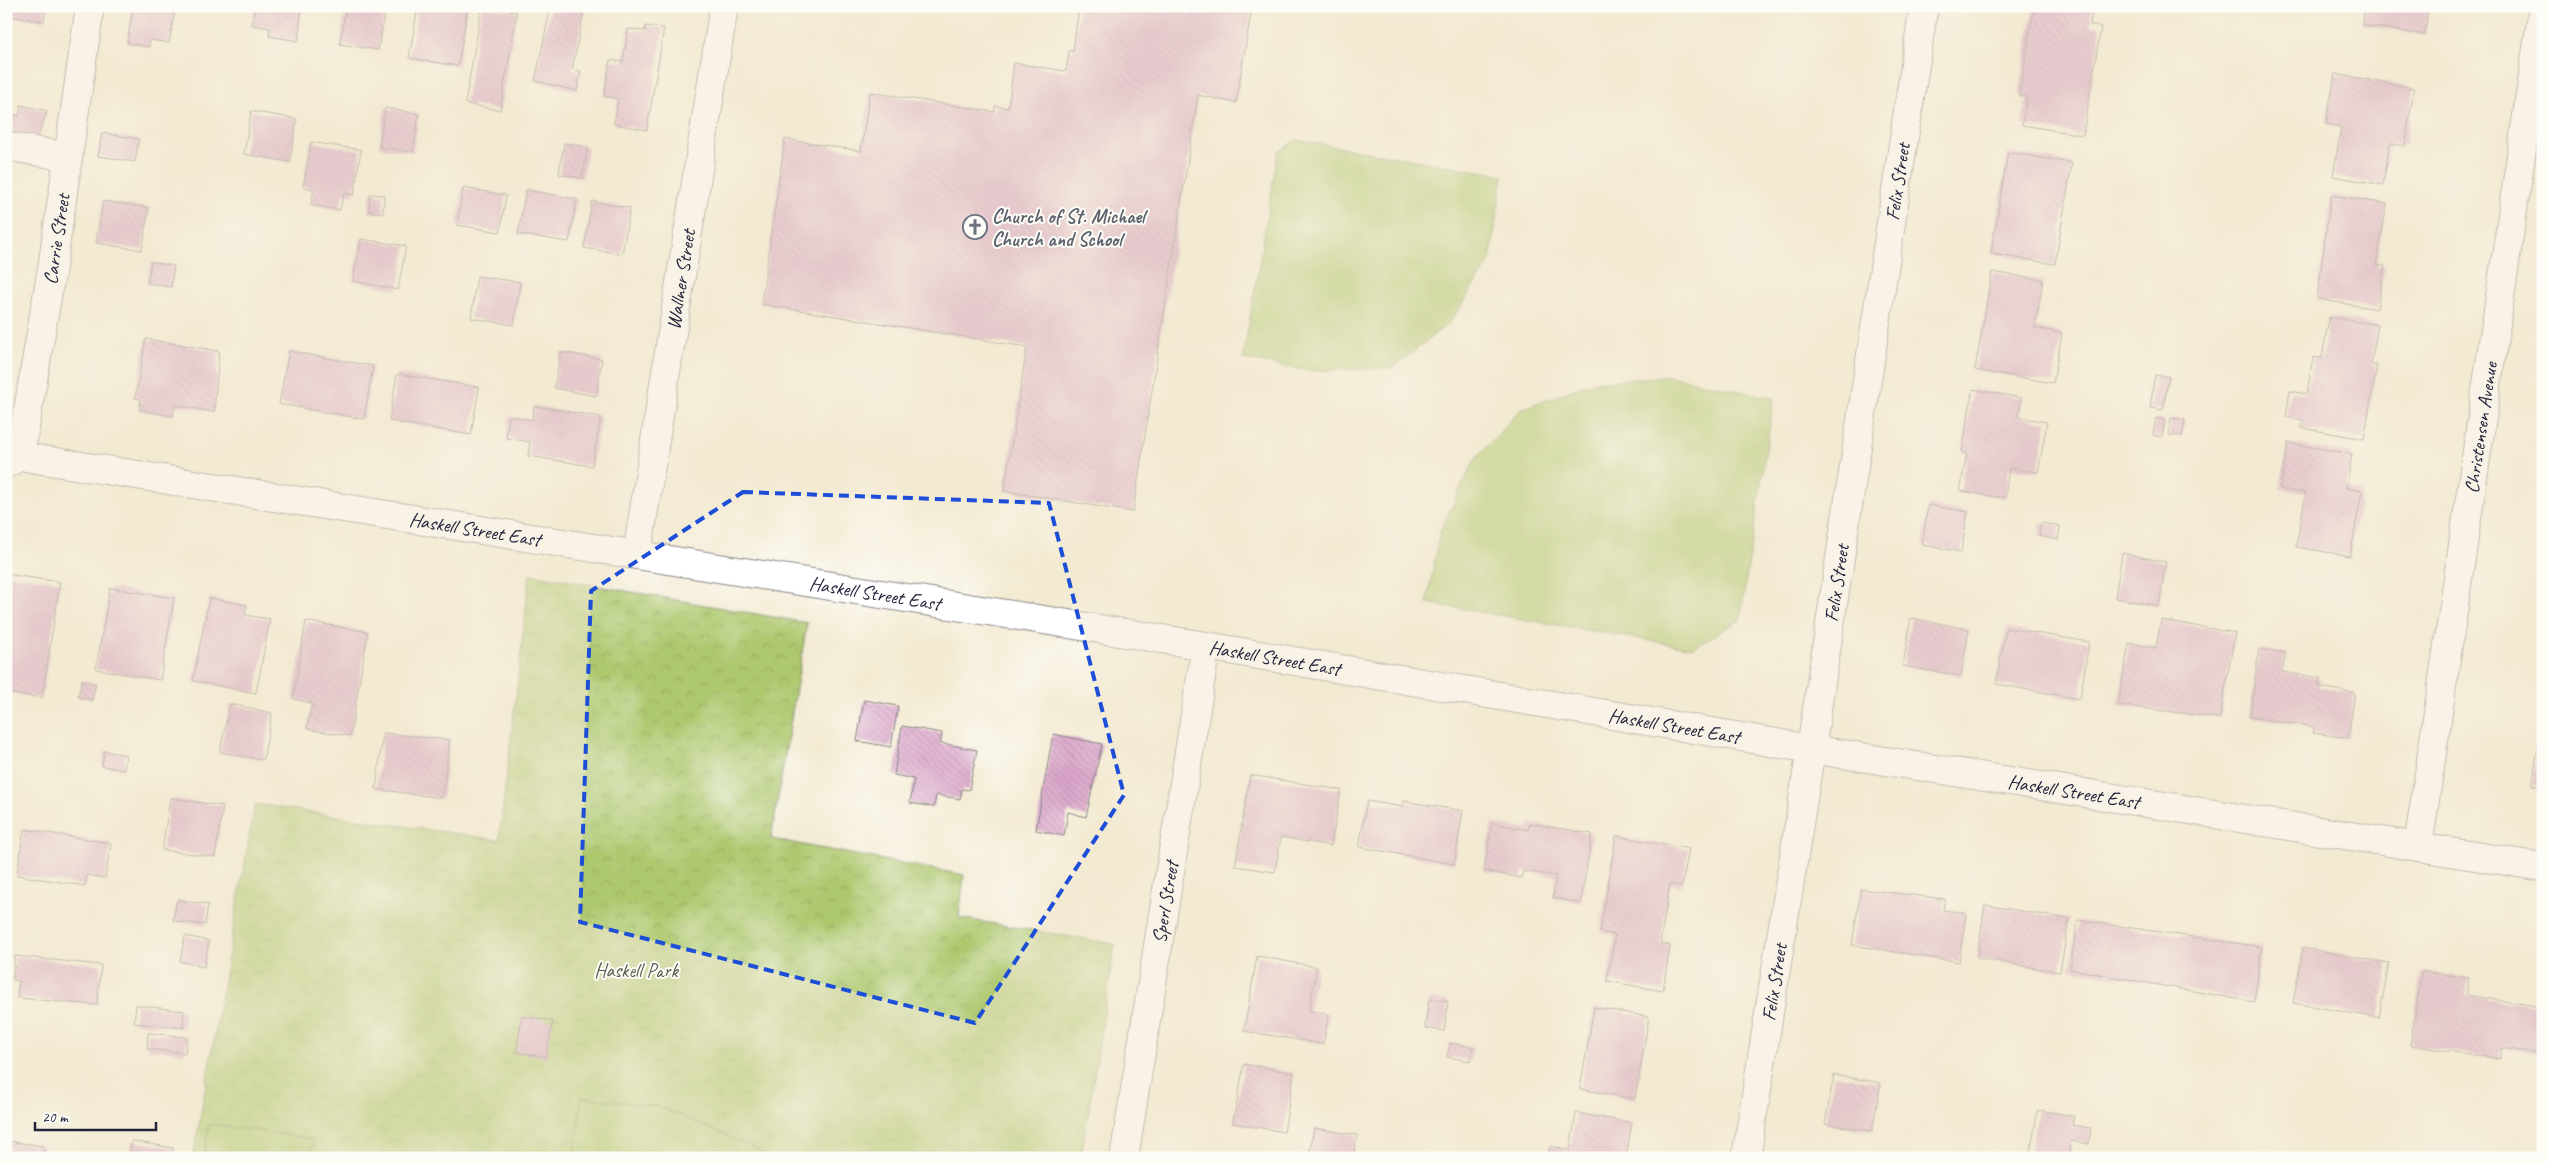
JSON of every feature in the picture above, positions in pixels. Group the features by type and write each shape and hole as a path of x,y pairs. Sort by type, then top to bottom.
{"street":[{"name":"Carrie Street","path":"11,458 52,268 90,6"},
{"name":"Wallner Street","path":"637,554 724,6"},
{"name":"Felix Street","path":"1746,1158 1812,748 1924,6"},
{"name":"Christensen Avenue","path":"2418,847 2543,8"},
{"path":"6,146 68,157"},
{"name":"Haskell Street East","path":"11,458 637,554 2543,867"},
{"name":"Sperl Street","path":"1124,1158 1206,646"}],"highlighted area":[{"path":"743,492 1049,503 1124,795 975,1023 580,922 591,591"}],"green space":[{"path":"1297,140 1503,175 1490,261 1450,322 1393,368 1308,371 1243,359 1278,152"},
{"path":"1669,376 1774,398 1740,620 1693,648 1427,603 1440,531 1475,459 1521,409 1594,382"},
{"name":"Haskell Park","path":"530,574 807,623 771,839 964,875 959,918 1115,944 1081,1158 193,1158 255,804 499,840"},
{"path":"582,1097 660,1107 755,1148 768,1158 574,1158"},
{"path":"209,1124 313,1139 310,1158 204,1158"}],"building":[{"path":"6,6 46,6 44,21 6,16"},
{"path":"133,6 176,6 169,43 150,40 149,47 127,43"},
{"path":"255,6 302,6 298,41 269,36 270,28 252,25"},
{"path":"346,6 386,6 378,50 340,44"},
{"path":"418,6 468,6 458,66 409,58"},
{"path":"482,6 517,12 500,110 465,104"},
{"path":"551,6 585,7 572,69 581,71 577,91 535,81"},
{"name":"Church of St. Michael Church and School","path":"1079,6 1209,6 1251,13 1236,103 1198,95 1133,512 1004,491 1027,347 761,304 785,139 861,151 870,92 995,112 995,106 1008,108 1014,63 1066,71 1069,51 1073,51"},
{"path":"2034,6 2093,6 2090,25 2101,27 2083,135 2022,125 2027,97 2019,96"},
{"path":"2365,6 2428,6 2425,35 2362,25"},
{"path":"646,26 664,28 647,130 614,124 618,99 604,96 610,60 623,62 628,29 645,31"},
{"path":"2335,74 2414,88 2405,146 2390,143 2383,185 2333,176 2341,127 2326,124"},
{"path":"21,105 47,111 34,148 6,142 6,113 19,116"},
{"path":"385,108 419,114 413,152 379,147"},
{"path":"251,111 297,119 290,162 244,154"},
{"path":"102,133 139,139 135,162 98,156"},
{"path":"311,142 361,150 354,195 344,193 340,210 311,205 314,189 303,187"},
{"path":"564,143 588,147 582,178 559,174"},
{"path":"2008,152 2072,163 2055,264 1991,254"},
{"path":"463,188 506,195 500,232 457,225"},
{"path":"526,190 577,199 569,242 518,234"},
{"path":"370,194 384,195 383,213 369,212"},
{"path":"2331,195 2387,204 2376,265 2385,266 2377,309 2317,299"},
{"path":"103,201 149,208 142,250 96,243"},
{"path":"592,201 630,208 622,254 584,248"},
{"path":"361,239 406,246 398,290 353,281"},
{"path":"151,262 174,266 171,287 147,283"},
{"path":"1992,272 2043,280 2035,328 2062,333 2053,383 1975,370"},
{"path":"477,276 520,282 514,325 471,318"},
{"path":"2329,317 2378,325 2371,365 2377,365 2364,439 2302,428 2303,420 2286,417 2290,391 2307,394 2313,357 2322,358"},
{"path":"146,339 219,351 214,412 175,405 173,416 139,410 141,399 135,398"},
{"path":"289,351 373,366 364,419 279,404"},
{"path":"561,352 602,359 596,396 554,388"},
{"path":"397,374 479,387 471,435 389,421"},
{"path":"2155,375 2169,377 2163,410 2150,408"},
{"path":"1973,389 2022,398 2018,417 2047,422 2038,472 2009,468 2005,498 1960,491 1967,453 1962,452"},
{"path":"534,406 601,417 592,466 528,456 530,442 506,438 509,416 532,420"},
{"path":"2156,418 2165,420 2162,437 2153,435"},
{"path":"2171,418 2185,420 2182,436 2169,435"},
{"path":"2288,443 2352,454 2346,488 2362,491 2350,556 2296,547 2306,493 2280,489"},
{"path":"1928,505 1968,512 1961,552 1922,545"},
{"path":"2041,523 2060,526 2058,540 2039,536"},
{"path":"2122,553 2166,562 2159,606 2115,598"},
{"path":"6,574 60,582 42,698 6,693"},
{"path":"110,588 174,598 160,680 96,669"},
{"path":"209,598 247,605 245,615 270,619 256,693 193,681"},
{"path":"1911,618 1969,629 1961,676 1903,666"},
{"path":"2161,620 2235,633 2220,718 2118,705 2129,643 2156,648"},
{"path":"306,621 368,632 350,736 307,729 312,703 293,699"},
{"path":"2006,628 2089,642 2080,699 1996,684"},
{"path":"2259,649 2286,653 2282,672 2320,678 2319,687 2355,693 2348,738 2313,733 2314,727 2250,717"},
{"path":"82,680 96,684 92,700 78,697"},
{"path":"864,700 898,706 891,747 857,741"},
{"path":"230,704 272,713 263,760 220,752"},
{"path":"2543,723 2543,787 2532,785"},
{"path":"902,726 942,733 940,743 977,750 969,790 962,789 960,799 936,795 934,807 910,803 914,779 894,775"},
{"path":"383,733 450,740 442,798 376,789"},
{"path":"1053,734 1102,744 1086,817 1068,812 1064,836 1036,830"},
{"path":"104,751 126,755 124,770 102,766"},
{"path":"1250,775 1341,790 1331,846 1281,837 1275,872 1235,866"},
{"path":"170,798 223,806 215,857 162,850"},
{"path":"1367,801 1403,807 1404,801 1463,811 1454,864 1359,847"},
{"path":"1492,823 1528,830 1529,823 1592,834 1581,903 1553,898 1556,876 1523,871 1521,878 1484,871"},
{"path":"24,829 111,843 105,878 87,875 85,886 17,875"},
{"path":"1616,836 1689,849 1682,886 1670,884 1660,943 1670,945 1663,991 1607,981 1615,935 1600,932"},
{"path":"1861,889 1945,899 1943,910 1966,913 1959,962 1852,945"},
{"path":"177,900 208,904 205,925 173,921"},
{"path":"1985,905 2069,919 2060,972 1977,958"},
{"path":"2078,920 2262,947 2254,1002 2070,969"},
{"path":"185,936 209,941 204,967 180,961"},
{"path":"2303,948 2389,963 2379,1018 2293,1003"},
{"path":"15,956 101,965 97,1005 17,998 19,981 13,980"},
{"path":"1257,956 1317,967 1309,1011 1329,1014 1323,1044 1244,1031"},
{"path":"2422,971 2469,978 2466,995 2543,1007 2543,1054 2501,1048 2500,1059 2410,1045"},
{"path":"1429,999 1448,1001 1444,1031 1425,1028"},
{"path":"136,1005 184,1011 183,1028 134,1023"},
{"path":"1594,1007 1649,1017 1635,1099 1580,1089"},
{"name":"Haskell Park","path":"522,1016 553,1021 546,1057 516,1052"},
{"path":"148,1033 187,1037 185,1053 147,1049"},
{"path":"1450,1043 1473,1047 1470,1061 1447,1057"},
{"path":"1244,1064 1294,1073 1284,1132 1233,1123"},
{"path":"1834,1075 1881,1083 1872,1131 1825,1124"},
{"path":"2038,1110 2074,1116 2072,1125 2091,1128 2089,1144 2071,1141 2068,1158 2029,1158"},
{"path":"1576,1113 1632,1123 1626,1158 1548,1158 1550,1146 1570,1150"},
{"path":"1314,1128 1357,1135 1353,1158 1309,1158"},
{"path":"6,1141 44,1146 43,1158 6,1158"},
{"path":"132,1141 173,1148 171,1158 129,1158"}],"place":[{"name":"Church of St. Michael Church and School","path":"975,227"}]}
